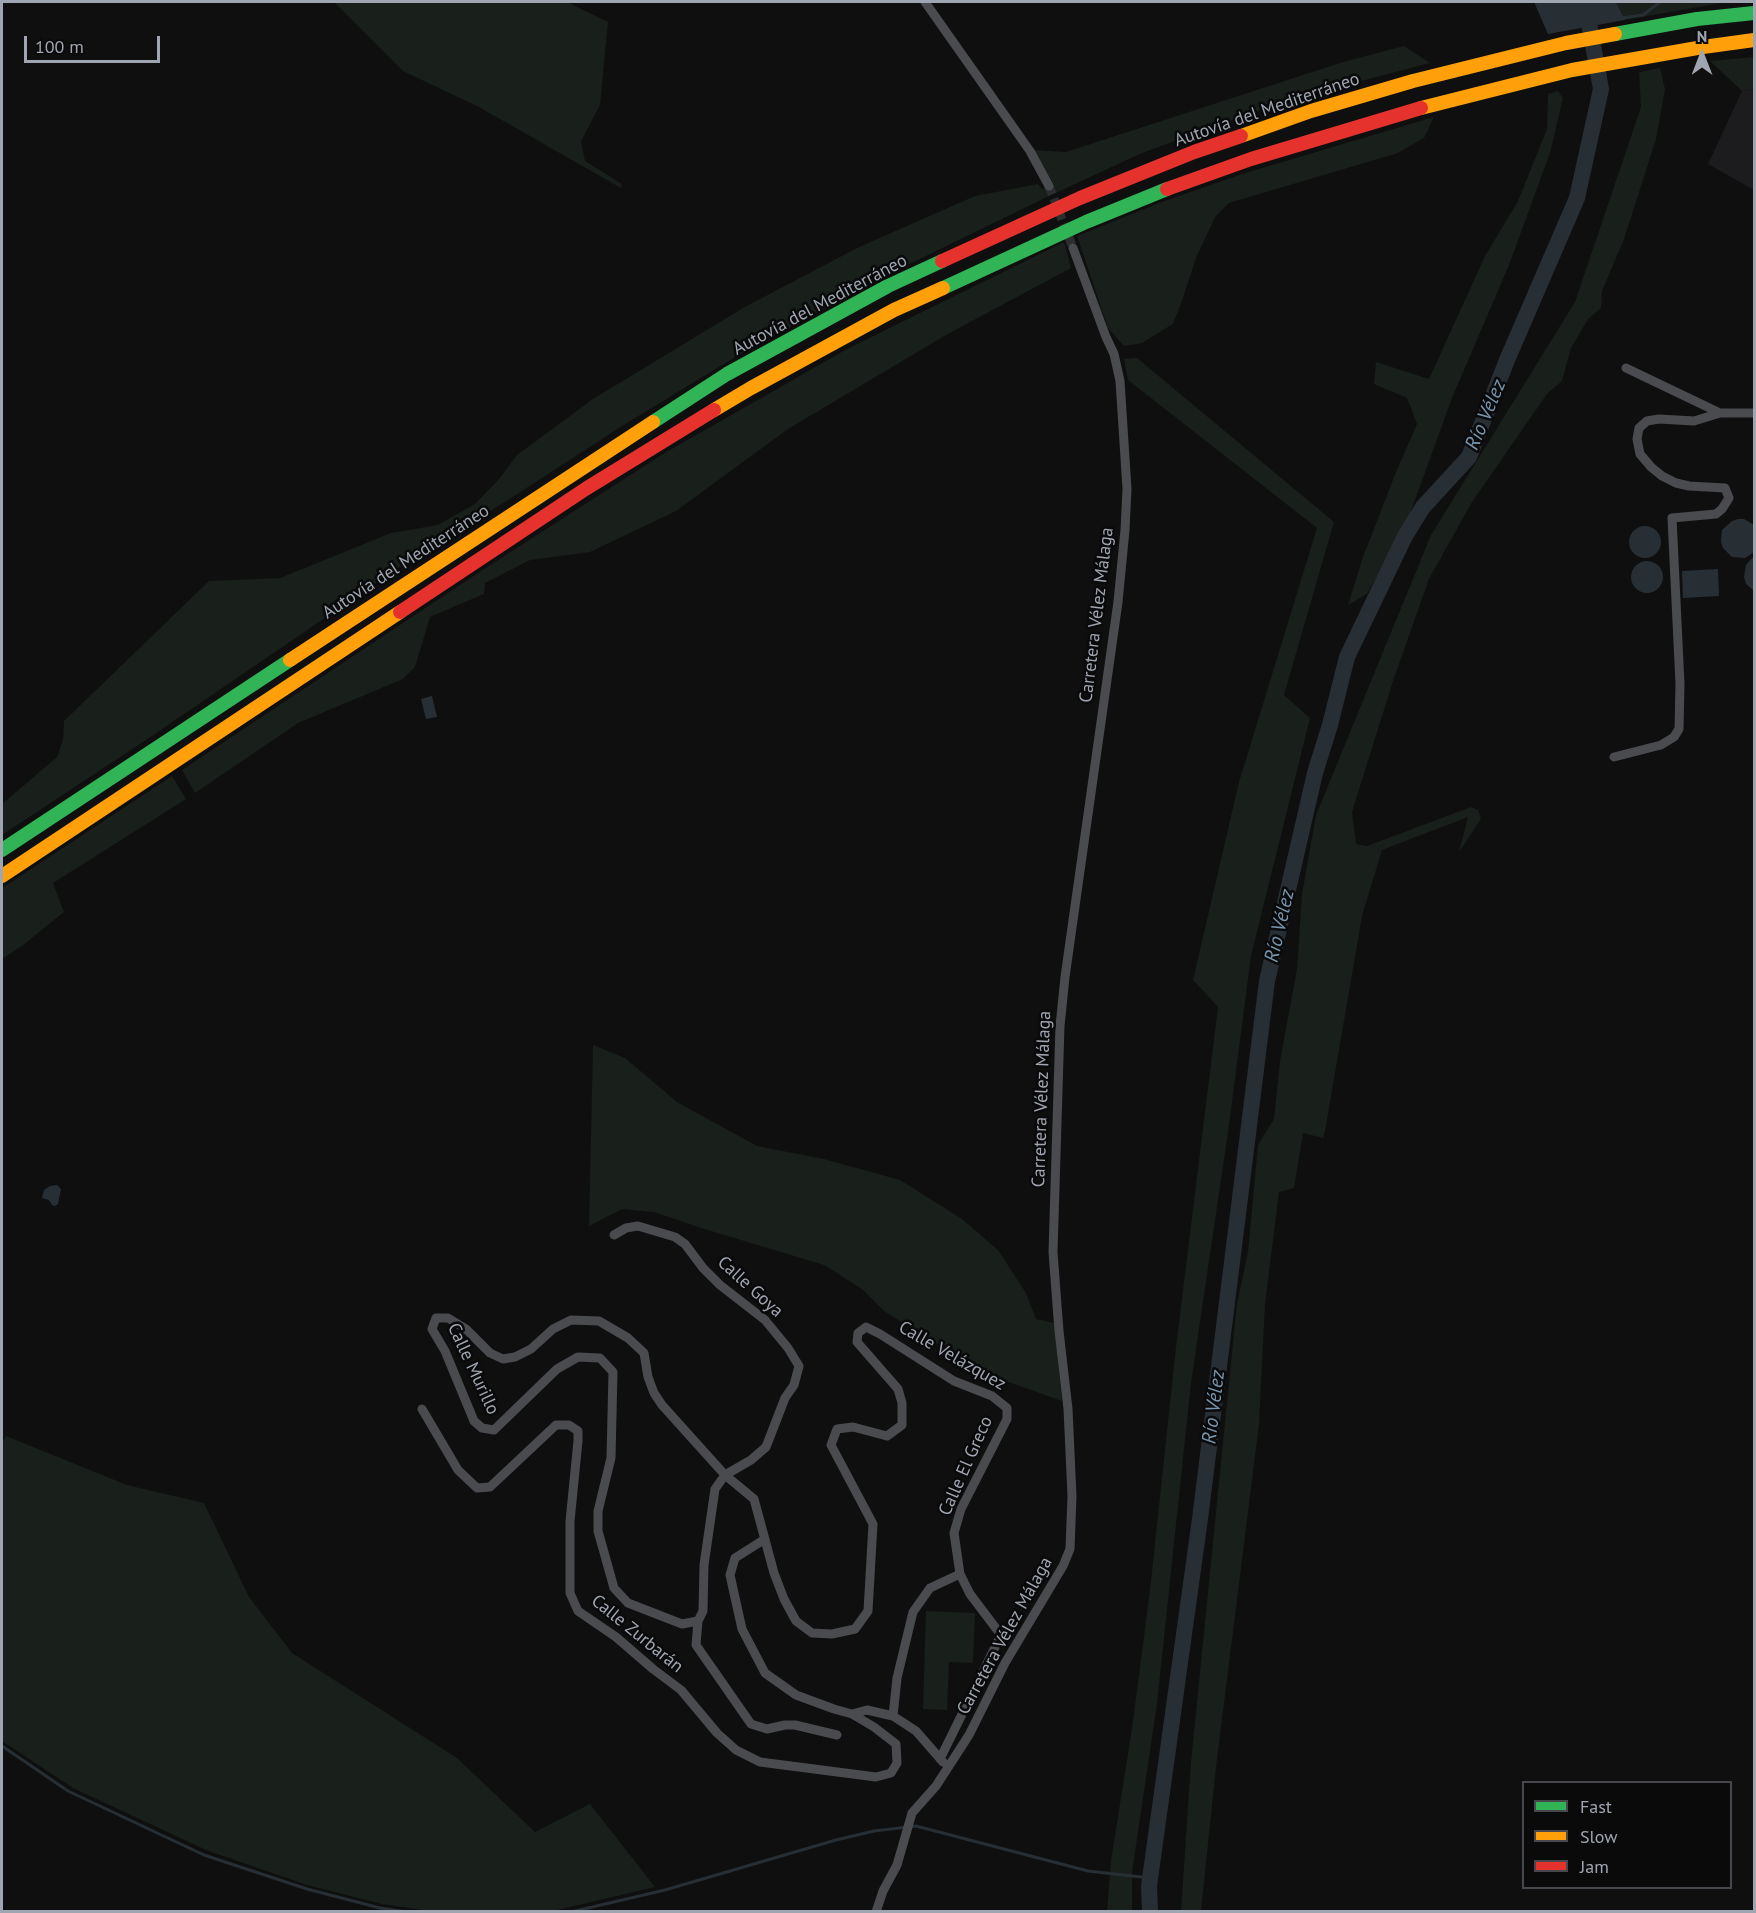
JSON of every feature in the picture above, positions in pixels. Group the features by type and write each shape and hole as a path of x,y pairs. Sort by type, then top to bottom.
{"highway":[{"name":"Autovía del Mediterráneo","path":"2,850 390,593 728,374 888,286 1080,198 1194,152 1311,111 1413,81 1566,43 1755,11"},
{"name":"Autovía del Mediterráneo","path":"2,876 587,488 751,388 894,310 1042,241 1168,188 1251,159 1418,109 1572,70 1703,47 1755,41"}],"street":[{"path":"925,2 1030,151 1049,186"},
{"name":"Carretera Vélez Málaga","path":"876,1911 883,1891 897,1865 912,1813 936,1786 969,1735 1005,1663 1063,1566 1070,1549 1072,1496 1068,1401 1059,1331 1053,1252 1060,1026 1118,602 1127,489 1120,381 1114,354 1073,248"},
{"path":"1626,368 1720,413"},
{"path":"1614,757 1661,745 1674,737 1679,729 1680,684 1672,518 1716,514 1729,498 1725,488 1689,486 1662,476 1640,454 1637,439 1639,428 1647,421 1694,421 1720,413 1755,413"},
{"name":"Calle Goya","path":"614,1235 626,1228 638,1226 675,1237 685,1244 703,1268 720,1285 765,1320 788,1348 799,1366 794,1385 785,1398 766,1447 751,1460 725,1475"},
{"name":"Calle Murillo","path":"698,1621 682,1624 628,1603 614,1588 598,1532 598,1511 611,1458 613,1372 600,1358 578,1357 557,1369 494,1430 482,1428 474,1421 445,1351 432,1329 436,1318 448,1318 466,1329 490,1353 503,1359 515,1357 531,1348 553,1329 571,1320 599,1321 628,1338 644,1353 648,1377 654,1393 725,1475"},
{"name":"Calle Velázquez","path":"725,1475 754,1499 784,1599 796,1621 812,1633 832,1634 855,1629 868,1611 873,1524 831,1445 837,1429 853,1427 887,1436 902,1425 902,1402 898,1389 857,1342 858,1333 866,1327 896,1342 954,1381 992,1396 1008,1408"},
{"name":"Calle El Greco","path":"940,1759 1000,1635 970,1594 960,1574 954,1533 961,1509 1006,1419 1008,1408"},
{"name":"Calle Zurbarán","path":"422,1409 458,1470 477,1488 490,1487 556,1425 569,1425 578,1431 570,1521 570,1593 578,1611 616,1637 681,1690 717,1733 736,1750 760,1762 876,1776 891,1773 897,1763 896,1744 852,1714 796,1695 765,1673 751,1649 742,1629 730,1575 735,1558 765,1539"},
{"path":"725,1475 715,1489 704,1565 703,1611 698,1621 696,1645 751,1724 767,1729 795,1725 837,1735"},
{"path":"893,1716 897,1678 913,1612 930,1588 960,1574"},
{"name":"Calle Zurbarán","path":"852,1714 867,1710 893,1716 916,1731 949,1768"}],"shaded area":[{"path":"334,2 567,2 608,22 600,105 581,141 585,161 622,184 621,188 479,107 403,71"},
{"path":"1534,2 1616,2 1625,20 1548,34"},
{"path":"1616,2 1727,2 1625,20"},
{"path":"1404,46 1430,63 1292,99 1142,153 887,275 742,353 407,562 2,835 2,804 57,757 63,740 64,721 209,581 280,578 391,533 438,525 475,504 499,479 517,455 593,399 743,308 857,248 975,196 1038,184 1042,189 1054,185 1034,150 1066,152 1343,62"},
{"path":"1754,57 1754,89 1742,91 1710,61"},
{"path":"1660,68 1665,89 1656,139 1624,239 1602,291 1601,308 1588,319 1571,348 1562,381 1547,394 1472,502 1429,579 1393,681 1352,812 1356,844 1367,846 1471,807 1478,810 1481,819 1459,852 1468,817 1382,850 1362,916 1323,1138 1303,1133 1294,1188 1279,1192 1265,1304 1259,1424 1216,1767 1201,1911 1181,1911 1191,1762 1237,1303 1248,1252 1258,1145 1274,1119 1280,1061 1297,969 1302,894 1316,815 1431,535 1575,302 1641,107 1639,72"},
{"path":"1754,89 1754,190 1708,164 1742,91"},
{"path":"1558,91 1563,98 1550,153 1509,265 1452,398 1407,522 1367,594 1348,605 1363,557 1417,424 1407,398 1374,384 1376,362 1429,379 1485,256 1518,201 1547,129 1548,94"},
{"path":"1434,117 1424,138 1398,153 1229,203 1215,217 1196,258 1173,324 1142,343 1124,346 1108,328 1077,236 1159,203 1242,174"},
{"path":"1064,242 1071,268 946,335 788,429 676,511 590,552 530,560 485,583 484,594 430,617 415,667 403,679 298,723 195,793 182,770 484,569 663,454 847,349"},
{"path":"1137,358 1334,522 1284,695 1310,718 1251,956 1191,1383 1157,1704 1132,1872 1132,1911 1107,1912 1111,1860 1132,1729 1150,1590 1176,1347 1218,1007 1193,980 1239,782 1317,528 1128,380 1124,359"},
{"path":"1738,519 1744,519 1754,525 1754,552 1745,558 1732,557 1723,548 1721,542 1722,530"},
{"path":"1645,526 1656,531 1661,542 1656,553 1645,558 1634,553 1629,542 1634,531"},
{"path":"1754,556 1754,591 1746,584 1744,577 1746,565"},
{"path":"1647,561 1658,566 1663,577 1658,588 1647,593 1636,588 1631,577 1636,566"},
{"path":"1718,569 1719,596 1683,598 1682,571"},
{"path":"432,696 437,717 426,719 421,699"},
{"path":"172,776 186,799 53,883 64,912 2,959 2,888"},
{"path":"593,1045 625,1058 677,1102 757,1146 824,1159 900,1180 962,1219 998,1250 1026,1293 1036,1319 1054,1323 1062,1401 1006,1381 930,1340 884,1311 862,1289 824,1265 654,1212 622,1209 589,1226"},
{"path":"57,1185 61,1189 58,1204 55,1206 49,1200 42,1198 44,1190"},
{"path":"6,1436 127,1485 204,1503 249,1597 292,1653 457,1758 535,1832 590,1804 655,1887 553,1911 437,1912 382,1904 307,1885 206,1850 73,1788 2,1741 2,1443"},
{"path":"926,1611 975,1613 973,1663 949,1662 947,1710 923,1709"}],"waterway":[{"name":"Río Vélez","path":"1150,1912 1149,1886 1200,1519 1267,981 1315,773 1347,657 1405,536 1423,507 1469,457 1507,360 1577,198 1601,89 1589,23 1582,2"},
{"path":"1622,18 1643,15 1660,2"},
{"path":"2,1746 68,1791 204,1855 307,1889 380,1908 406,1912"},
{"path":"571,1912 665,1890 836,1840 874,1831 916,1826 1088,1871 1150,1878"}],"tunnel":[{"path":"1049,186 1073,248"}],"traffic: fast":[{"path":"1615,34 1697,19 1754,13"},
{"path":"943,288 1086,222 1167,189"},
{"path":"653,422 727,374 888,286 942,261"},
{"path":"2,850 290,660"}],"traffic: slow":[{"path":"1241,136 1311,111 1413,81 1566,43 1615,34"},
{"path":"1421,108 1572,70 1754,40"},
{"path":"714,410 894,310 943,288"},
{"path":"290,660 653,422"},
{"path":"2,876 400,612"}],"traffic: jam":[{"path":"1167,189 1251,159 1421,108"},
{"path":"942,261 1080,198 1194,152 1241,136"},
{"path":"400,612 587,488 714,410"}]}
